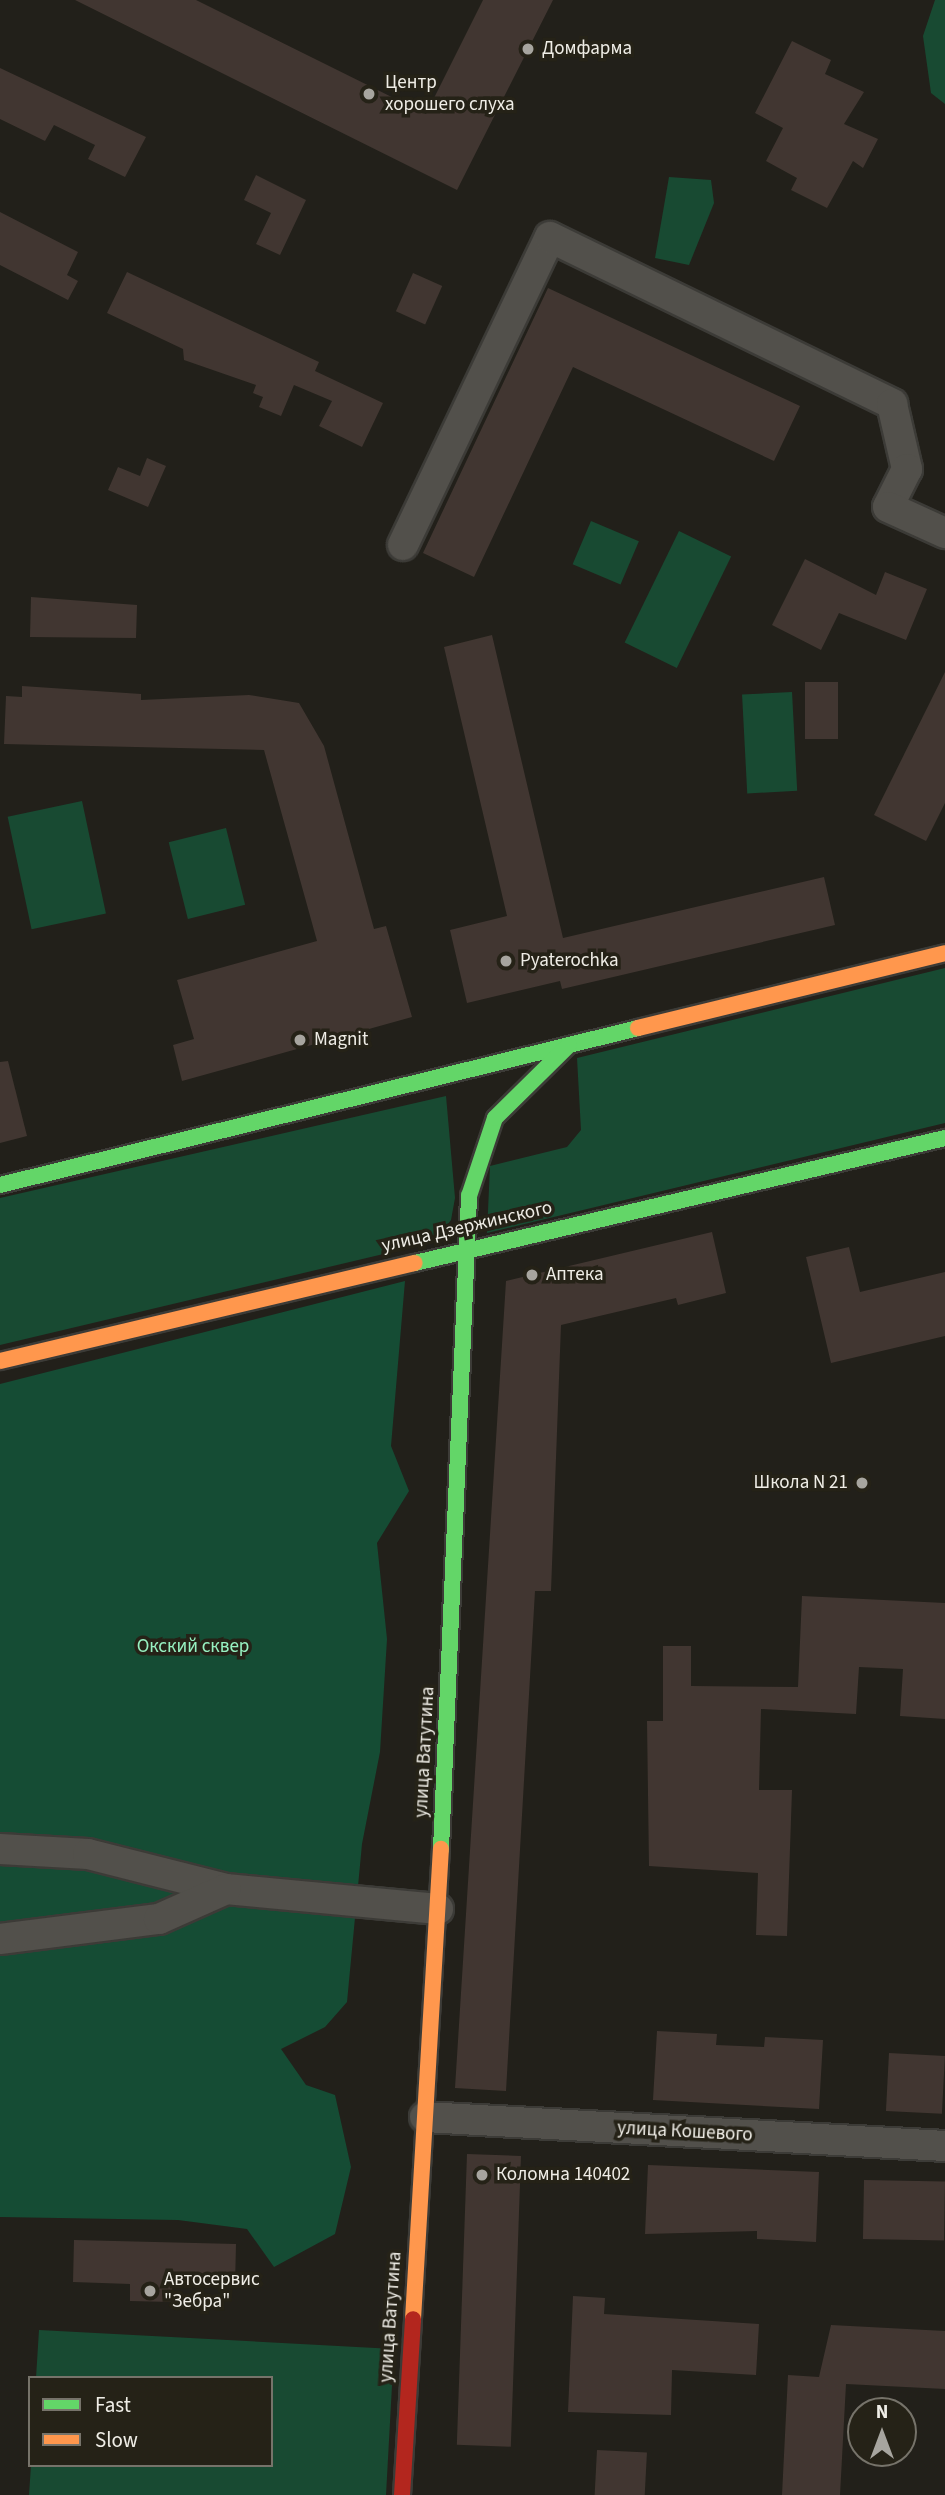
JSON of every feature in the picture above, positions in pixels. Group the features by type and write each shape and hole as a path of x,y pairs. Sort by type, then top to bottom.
{"street":[{"path":"403,545 550,237 892,404 907,469 888,507 945,533"},
{"path":"0,1185 945,953"},
{"name":"улица Ватутина","path":"402,2495 438,1909 470,1248 469,1196 480,1149 495,1118 569,1045"},
{"name":"улица Дзержинского","path":"0,1361 945,1138"},
{"path":"0,1849 89,1854 226,1889 438,1909"},
{"path":"0,1940 159,1919 226,1889"},
{"name":"улица Кошевого","path":"425,2117 945,2146"}],"green space":[{"path":"935,0 945,0 945,104 931,93 923,36"},
{"path":"669,177 711,180 714,203 689,265 655,258"},
{"path":"591,521 639,541 621,585 573,564"},
{"path":"679,531 731,556 677,668 625,642"},
{"path":"792,692 797,791 747,793 742,695"},
{"path":"82,801 106,913 32,929 8,817"},
{"path":"226,828 245,905 188,919 169,842"},
{"path":"945,968 945,1123 487,1233 490,1166 567,1147 581,1130 577,1058"},
{"path":"446,1096 455,1198 451,1220 434,1242 0,1345 0,1198"},
{"name":"Окский сквер","path":"405,1281 391,1446 409,1491 377,1543 387,1639 380,1752 362,1844 347,2002 325,2027 281,2049 306,2085 335,2095 351,2167 335,2234 274,2267 247,2229 178,2220 0,2217 0,1384"},
{"path":"39,2330 394,2349 386,2495 29,2495 31,2467 273,2467 273,2376 36,2376"}],"building":[{"path":"75,0 196,0 426,114 483,0 553,0 457,190"},
{"path":"792,41 831,60 825,74 864,92 844,124 878,139 863,168 853,161 827,208 791,190 797,178 766,161 783,128 755,113"},
{"path":"0,68 146,137 125,177 88,159 95,145 54,125 45,141 0,119"},
{"path":"256,175 306,200 280,255 256,244 271,213 244,200"},
{"path":"0,212 78,252 67,275 78,281 68,300 0,265"},
{"path":"127,272 319,362 315,371 383,403 362,447 319,426 332,401 294,385 281,416 259,407 263,397 253,393 256,385 184,360 183,349 107,313"},
{"path":"413,273 442,286 425,324 396,311"},
{"path":"548,288 800,406 774,461 573,367 474,577 423,553"},
{"path":"147,458 166,466 148,507 108,490 118,467 140,476"},
{"path":"805,559 876,595 885,572 927,589 906,640 839,613 821,650 772,625"},
{"path":"31,597 137,605 136,638 30,637"},
{"path":"492,635 563,938 824,877 835,925 562,989 560,981 467,1003 450,930 507,916 444,647"},
{"path":"945,672 945,803 926,841 874,815"},
{"path":"805,682 838,682 838,739 805,739"},
{"path":"22,686 141,694 141,700 249,695 299,703 324,746 374,929 386,926 412,1017 182,1081 173,1045 194,1039 177,980 317,941 264,750 4,744 6,696 22,697"},
{"path":"8,1061 27,1136 0,1143 0,1062"},
{"path":"712,1232 726,1293 678,1305 676,1298 561,1325 551,1591 535,1591 506,2091 455,2088 506,1281"},
{"path":"849,1247 860,1292 945,1272 945,1336 831,1363 806,1257"},
{"path":"802,1596 945,1603 945,1719 900,1716 903,1669 859,1667 856,1714 761,1709 759,1790 792,1790 787,1936 756,1935 758,1873 649,1866 647,1721 663,1721 663,1646 691,1646 691,1686 798,1687"},
{"path":"657,2031 717,2034 716,2045 764,2047 765,2037 823,2040 819,2109 653,2100"},
{"path":"889,2053 945,2056 942,2114 886,2111"},
{"path":"467,2154 521,2156 511,2447 457,2445"},
{"path":"648,2165 819,2172 816,2242 757,2239 757,2231 645,2234"},
{"path":"864,2180 945,2181 944,2240 863,2239"},
{"path":"74,2240 236,2244 235,2286 172,2284 172,2302 130,2301 130,2284 73,2282"},
{"path":"573,2296 605,2298 604,2314 759,2324 756,2375 672,2370 671,2415 568,2412"},
{"path":"831,2325 945,2331 945,2389 846,2384 840,2495 782,2495 788,2375 819,2377"},
{"path":"597,2450 647,2453 645,2495 595,2495"}],"traffic: fast":[{"path":"0,1185 638,1028"},
{"path":"441,1849 469,1196 495,1118 569,1045"},
{"path":"415,1263 945,1138"}],"traffic: slow":[{"path":"638,1028 945,953"},
{"path":"0,1361 415,1263"},
{"path":"413,2319 441,1849"}],"traffic: jam":[{"path":"402,2495 413,2319"}],"place":[{"name":"Домфарма","path":"528,49"},
{"name":"Центр хорошего слуха","path":"369,94"},
{"name":"Pyaterochka","path":"506,961"},
{"name":"Magnit","path":"300,1040"},
{"name":"Аптека","path":"532,1275"},
{"name":"Школа N 21","path":"862,1483"},
{"name":"Коломна 140402","path":"482,2175"},
{"name":"Автосервис \"Зебра\"","path":"150,2291"}]}
